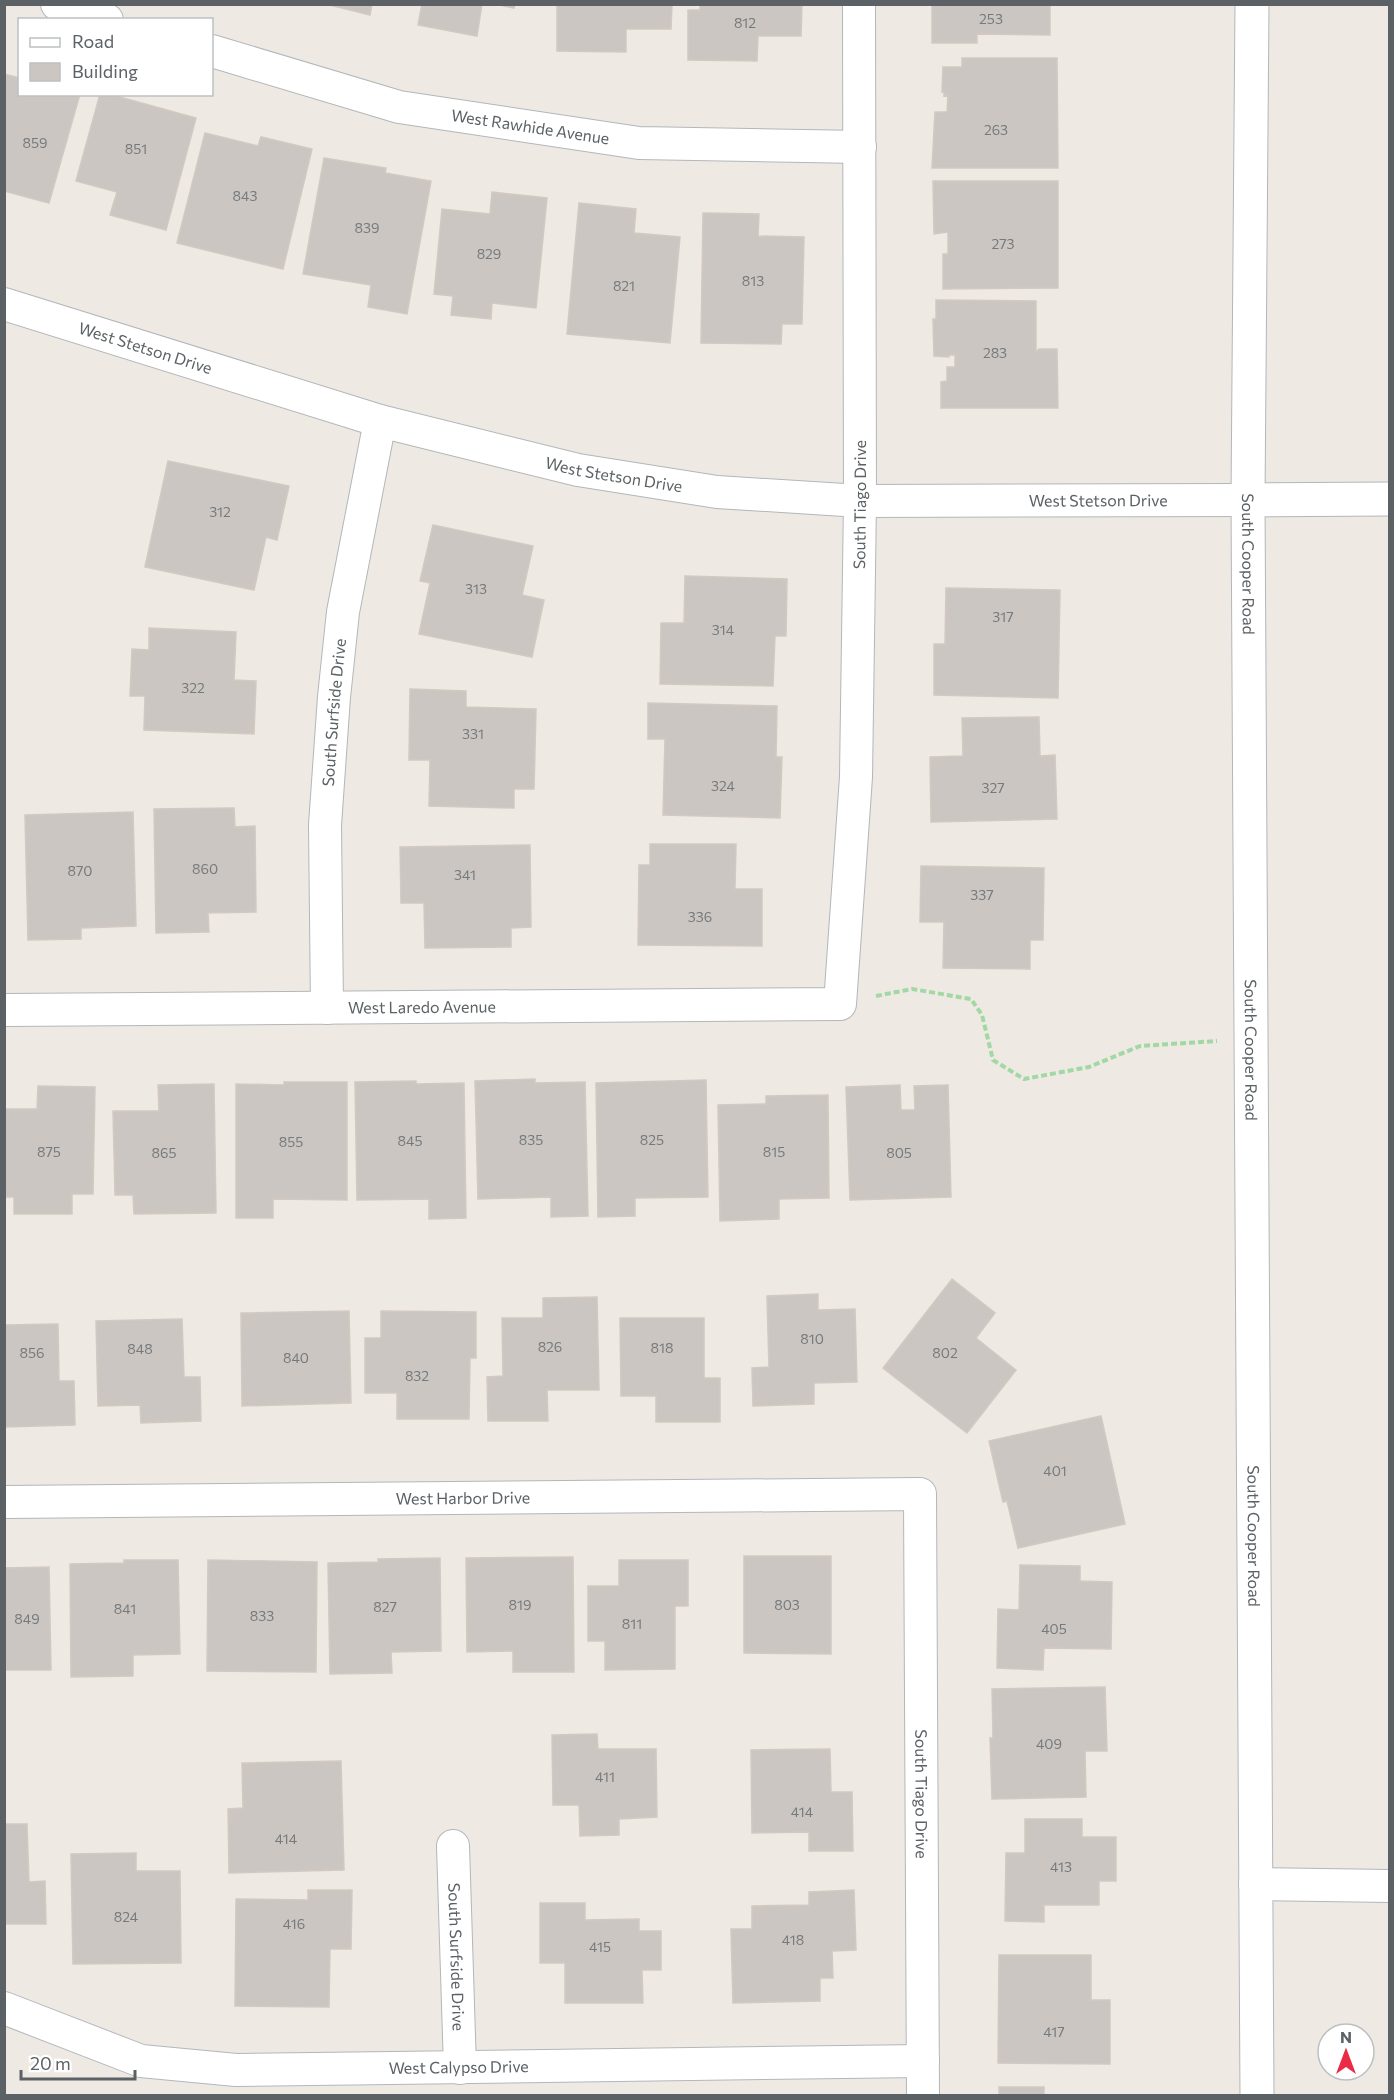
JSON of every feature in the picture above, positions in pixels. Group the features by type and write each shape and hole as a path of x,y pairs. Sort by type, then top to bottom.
{"main road":[{"name":"South Cooper Road","path":"1252,4 1248,500 1257,2096"},
{"path":"1248,500 1389,499"}],"street":[{"path":"57,4 102,18"},
{"name":"South Tiago Drive","path":"840,1004 856,777 860,501 859,4"},
{"name":"West Rawhide Avenue","path":"213,51 399,107 594,136 639,142 860,147"},
{"name":"West Stetson Drive","path":"4,304 380,421 578,470 717,492 860,501 1248,500"},
{"name":"South Surfside Drive","path":"327,1008 325,825 334,697 344,612 380,421"},
{"name":"West Laredo Avenue","path":"4,1010 840,1004"},
{"name":"South Tiago Drive","path":"920,1494 923,2096"},
{"name":"West Harbor Drive","path":"4,1502 920,1494"},
{"name":"South Surfside Drive","path":"453,1846 460,2068"},
{"path":"1255,1884 1389,1886"},
{"name":"West Calypso Drive","path":"4,2008 141,2061 236,2070 923,2061"}],"path":[{"path":"840,1004 912,989 971,999 982,1015 993,1060 1024,1079 1089,1067 1140,1046 1252,1039"}],"building":[{"path":"326,4 372,4 370,15"},
{"path":"422,4 482,4 477,36 418,25"},
{"path":"495,4 515,4 514,8"},
{"path":"557,4 672,4 671,29 626,29 626,52 557,51"},
{"path":"700,4 802,4 801,36 758,36 757,61 688,60 688,10 700,10"},
{"path":"932,4 1050,4 1050,35 977,34 977,43 932,43"},
{"path":"962,58 1057,58 1058,168 932,168 935,112 947,112 948,95 944,96 942,92 943,67 962,67"},
{"path":"4,74 18,78 18,96 79,96 49,203 4,191"},
{"path":"99,96 116,96 196,118 166,230 110,215 117,192 76,181"},
{"path":"205,133 258,146 261,137 312,149 283,269 177,243"},
{"path":"324,158 386,168 385,173 431,181 407,314 368,307 371,285 303,274"},
{"path":"933,181 1058,181 1058,288 943,289 943,254 948,254 948,232 934,234"},
{"path":"492,192 547,198 536,308 492,303 491,319 451,315 453,296 434,294 442,209 490,214"},
{"path":"579,203 636,209 634,233 680,237 670,343 567,334"},
{"path":"703,213 759,214 758,236 804,237 802,324 782,324 781,344 701,343"},
{"path":"936,300 1036,301 1036,352 1039,349 1057,349 1058,408 941,408 941,382 947,381 947,367 955,367 955,355 934,356 933,319 936,319"},
{"path":"168,461 289,486 277,540 266,537 254,590 145,567"},
{"path":"433,525 533,546 522,595 544,600 532,657 419,634 430,583 420,581"},
{"path":"685,576 787,579 786,636 775,636 773,686 660,684 661,623 684,623"},
{"path":"946,588 1060,590 1058,698 934,695 934,644 945,644"},
{"path":"149,628 236,632 234,680 256,681 254,734 144,730 145,696 130,696 132,649 149,650"},
{"path":"410,689 466,691 466,707 536,709 534,789 514,789 514,808 429,806 430,760 409,760"},
{"path":"648,703 777,706 776,757 782,757 780,818 663,815 665,739 648,739"},
{"path":"1039,717 1040,756 1055,755 1057,819 931,822 930,757 963,756 962,718"},
{"path":"234,808 235,827 255,826 256,912 208,913 209,932 156,933 154,809"},
{"path":"133,812 136,926 81,928 81,939 28,940 25,815"},
{"path":"650,844 736,844 735,889 762,889 762,946 638,945 639,865 650,865"},
{"path":"530,845 531,927 511,928 511,947 425,948 424,903 401,903 400,847"},
{"path":"921,866 1044,868 1043,940 1030,940 1030,969 943,968 944,922 920,922"},
{"path":"535,1079 535,1083 585,1082 588,1216 551,1217 551,1197 478,1199 475,1081"},
{"path":"706,1080 708,1197 635,1198 635,1216 598,1217 596,1083"},
{"path":"416,1081 416,1084 464,1083 466,1218 429,1219 429,1199 357,1200 355,1082"},
{"path":"284,1082 347,1082 347,1200 273,1199 273,1218 236,1218 236,1084 284,1085"},
{"path":"214,1084 216,1213 134,1214 133,1195 115,1195 113,1111 159,1111 158,1085"},
{"path":"900,1085 901,1110 915,1110 914,1086 948,1085 951,1197 850,1200 846,1087"},
{"path":"38,1086 95,1087 93,1194 72,1194 72,1214 14,1214 14,1197 4,1197 4,1109 37,1109"},
{"path":"828,1095 829,1198 779,1199 779,1219 720,1221 718,1105 766,1104 766,1096"},
{"path":"952,1279 995,1313 976,1338 1016,1370 967,1433 883,1368"},
{"path":"818,1294 818,1310 855,1309 857,1382 814,1383 814,1404 753,1406 752,1368 769,1367 767,1296"},
{"path":"597,1297 599,1390 547,1390 548,1421 488,1421 487,1377 503,1376 502,1318 543,1318 543,1298"},
{"path":"349,1311 351,1403 242,1406 241,1313"},
{"path":"381,1311 476,1312 476,1358 470,1358 469,1419 397,1419 397,1393 365,1393 365,1338 381,1338"},
{"path":"620,1318 704,1318 704,1378 720,1378 720,1422 656,1422 656,1396 621,1396"},
{"path":"182,1319 184,1377 200,1377 201,1421 141,1423 140,1405 98,1406 96,1321"},
{"path":"58,1324 59,1381 74,1381 75,1425 4,1427 4,1325"},
{"path":"1101,1416 1125,1524 1018,1548 1007,1501 1003,1502 989,1441"},
{"path":"744,1556 831,1556 831,1654 744,1653"},
{"path":"573,1557 574,1672 513,1672 513,1651 467,1652 466,1558"},
{"path":"440,1558 441,1651 391,1652 392,1673 330,1674 328,1563"},
{"path":"124,1560 178,1560 180,1654 133,1655 133,1676 71,1677 70,1564 124,1563"},
{"path":"208,1560 317,1562 316,1672 207,1671"},
{"path":"619,1560 688,1560 688,1606 675,1606 675,1669 605,1670 605,1641 588,1641 588,1586 619,1586"},
{"path":"1020,1565 1080,1566 1080,1581 1112,1582 1111,1649 1044,1648 1043,1670 997,1668 998,1609 1019,1610"},
{"path":"49,1567 51,1670 5,1670 4,1688 4,1568"},
{"path":"1105,1687 1107,1751 1085,1751 1086,1797 992,1799 990,1738 993,1738 992,1689"},
{"path":"597,1734 598,1749 656,1749 657,1817 619,1819 619,1835 580,1836 579,1805 553,1805 552,1735"},
{"path":"830,1749 831,1792 852,1792 853,1851 809,1851 809,1832 752,1833 751,1750"},
{"path":"341,1761 344,1870 229,1873 228,1809 243,1808 242,1763"},
{"path":"1025,1819 1082,1819 1082,1837 1116,1837 1116,1881 1099,1881 1099,1905 1044,1905 1044,1922 1005,1921 1006,1853 1025,1853"},
{"path":"4,1824 27,1824 29,1882 45,1881 46,1924 4,1924"},
{"path":"136,1853 136,1871 180,1871 181,1963 73,1964 71,1854"},
{"path":"308,1890 352,1890 351,1949 330,1949 329,2007 235,2006 236,1899 308,1900"},
{"path":"854,1890 856,1950 832,1951 833,1978 820,1978 820,2001 733,2003 731,1929 752,1929 752,1906 809,1905 809,1892"},
{"path":"540,1903 585,1903 585,1920 639,1919 639,1931 661,1931 661,1970 642,1970 643,2003 565,2003 565,1963 540,1963"},
{"path":"999,1955 1091,1955 1091,2000 1110,2000 1110,2064 998,2063"},
{"path":"999,2087 1044,2087 1044,2096 999,2096"}]}
